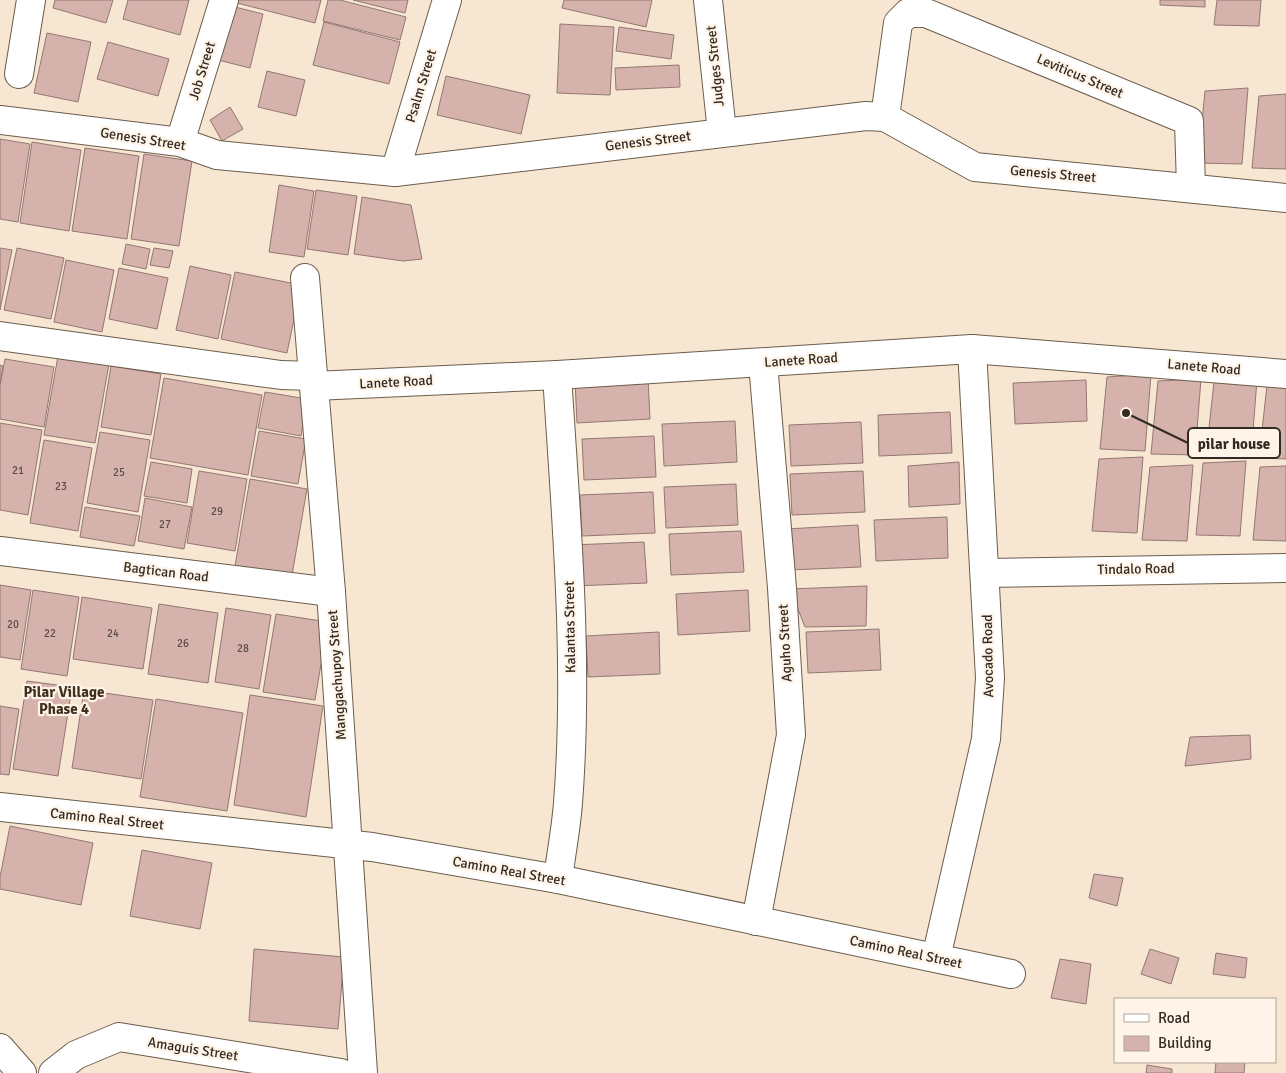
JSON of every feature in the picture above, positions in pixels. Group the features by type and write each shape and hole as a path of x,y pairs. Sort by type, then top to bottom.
{"street":[{"path":"19,74 31,0"},
{"name":"Job Street","path":"180,142 224,0"},
{"name":"Psalm Street","path":"395,172 447,0"},
{"name":"Judges Street","path":"708,0 722,132"},
{"name":"Leviticus Street","path":"885,117 898,23 908,13 926,13 948,20 1189,121 1191,187"},
{"name":"Genesis Street","path":"0,120 180,142 217,155 395,172 722,132 866,116 885,117 975,167 1191,187 1286,198"},
{"name":"Manggachupoy Street","path":"305,278 331,592 363,1073"},
{"name":"Lanete Road","path":"0,336 281,374 314,381 557,375 972,348 1286,374"},
{"name":"Avocado Road","path":"936,958 986,739 990,678 972,348"},
{"name":"Aguho Street","path":"756,921 790,735 782,588 763,363"},
{"name":"Kalantas Street","path":"557,375 569,564 571,694 568,804 558,879"},
{"name":"Bagtican Road","path":"0,551 331,592"},
{"name":"Tindalo Road","path":"985,573 1286,568"},
{"name":"Camino Real Street","path":"0,807 349,844 558,879 1011,974"},
{"name":"Amaguis Street","path":"53,1073 76,1056 119,1037 341,1073"},
{"path":"0,1048 22,1073"}],"building":[{"path":"55,0 113,0 106,23 53,8"},
{"path":"128,0 189,0 180,35 123,19"},
{"path":"238,0 321,0 315,23 237,3"},
{"path":"328,0 340,0 406,17 400,40 323,21"},
{"path":"353,0 408,0 405,13"},
{"path":"564,0 652,0 646,27 562,8"},
{"path":"1160,0 1205,0 1205,7 1160,5"},
{"path":"1217,0 1261,0 1259,26 1214,25"},
{"path":"231,6 263,14 250,68 218,60"},
{"path":"324,22 400,42 389,84 313,65"},
{"path":"560,24 614,27 610,95 557,93"},
{"path":"619,27 674,35 671,59 616,51"},
{"path":"47,33 91,42 78,102 34,93"},
{"path":"108,42 169,59 158,96 97,79"},
{"path":"679,65 680,87 616,90 615,68"},
{"path":"267,71 305,80 296,116 258,107"},
{"path":"446,76 530,95 521,134 437,115"},
{"path":"1248,88 1242,164 1198,163 1205,91"},
{"path":"1286,94 1286,169 1252,168 1259,96"},
{"path":"230,107 243,129 222,141 210,120"},
{"path":"0,139 30,144 18,222 0,219"},
{"path":"32,142 81,150 69,231 20,223"},
{"path":"85,148 139,156 127,239 72,231"},
{"path":"144,154 192,161 179,246 131,239"},
{"path":"279,185 314,191 304,257 269,252"},
{"path":"316,190 357,196 348,255 307,249"},
{"path":"362,197 411,205 422,259 403,261 354,254"},
{"path":"126,244 150,249 146,269 122,264"},
{"path":"0,248 12,250 0,310"},
{"path":"17,248 64,258 51,319 4,310"},
{"path":"154,248 173,251 169,268 150,265"},
{"path":"66,260 114,270 102,332 54,322"},
{"path":"190,266 231,275 218,339 176,330"},
{"path":"119,268 168,278 157,329 109,319"},
{"path":"235,272 301,285 287,353 221,339"},
{"path":"58,356 109,364 95,443 44,435"},
{"path":"5,359 54,367 44,427 0,419 0,385"},
{"path":"0,365 3,366 0,385"},
{"path":"111,366 161,374 151,435 101,427"},
{"path":"1151,374 1145,451 1100,449 1107,377"},
{"path":"164,378 262,395 248,475 150,458"},
{"path":"648,378 650,419 577,423 575,381"},
{"path":"1201,379 1195,455 1151,454 1158,381"},
{"path":"1086,380 1087,421 1015,424 1013,383"},
{"path":"1257,380 1251,456 1206,455 1214,382"},
{"path":"1286,384 1286,459 1259,458 1267,385"},
{"path":"265,392 307,399 301,436 258,428"},
{"path":"950,412 952,453 879,456 878,415"},
{"path":"735,421 737,462 664,466 662,424"},
{"path":"861,422 863,463 791,466 789,425"},
{"path":"0,423 42,430 28,515 0,510"},
{"path":"259,431 306,439 298,484 251,476"},
{"path":"100,432 150,440 138,512 87,503"},
{"path":"654,436 656,477 584,480 582,439"},
{"path":"44,440 92,448 78,531 30,523"},
{"path":"1143,457 1137,533 1092,531 1099,459"},
{"path":"1246,461 1240,536 1196,535 1203,463"},
{"path":"151,462 192,469 187,503 144,496"},
{"path":"959,462 960,504 909,507 908,466"},
{"path":"1193,465 1187,541 1142,540 1150,467"},
{"path":"1286,466 1286,541 1253,540 1260,467"},
{"path":"199,471 247,479 235,551 187,543"},
{"path":"863,471 865,512 792,515 790,474"},
{"path":"250,479 307,489 292,575 235,566"},
{"path":"736,484 738,525 666,528 664,487"},
{"path":"653,492 655,533 582,536 580,495"},
{"path":"145,498 192,507 184,549 138,541"},
{"path":"85,507 140,516 134,546 80,537"},
{"path":"947,517 948,558 876,561 874,520"},
{"path":"858,525 861,567 788,570 786,529"},
{"path":"741,531 744,572 671,575 669,534"},
{"path":"644,542 647,583 574,586 572,545"},
{"path":"0,585 31,590 20,660 0,657"},
{"path":"867,586 866,626 805,627 790,589"},
{"path":"33,590 79,597 67,676 21,669"},
{"path":"748,590 750,631 678,635 676,594"},
{"path":"82,597 152,608 143,669 73,659"},
{"path":"159,604 218,613 208,683 148,674"},
{"path":"226,608 271,615 259,689 215,682"},
{"path":"276,614 328,622 315,700 263,692"},
{"path":"879,629 881,670 808,673 806,632"},
{"path":"659,632 660,674 588,677 586,636"},
{"path":"27,681 72,687 58,776 13,769"},
{"path":"84,690 153,700 141,779 72,768"},
{"path":"250,695 323,706 306,817 234,805"},
{"path":"156,699 243,713 227,811 140,797"},
{"path":"0,706 19,709 9,775 0,774"},
{"path":"1250,735 1251,759 1185,766 1190,737"},
{"path":"10,826 93,843 81,905 0,889 0,877"},
{"path":"142,850 212,863 200,929 130,916"},
{"path":"1094,874 1123,878 1117,906 1089,898"},
{"path":"254,949 344,957 338,1029 249,1021"},
{"path":"1150,949 1179,958 1171,984 1141,974"},
{"path":"1216,953 1247,958 1245,978 1213,974"},
{"path":"1060,959 1091,964 1086,1004 1051,998"},
{"path":"1216,1063 1245,1063 1244,1073 1215,1073"},
{"path":"1147,1065 1172,1069 1172,1073 1146,1073"}],"place":[{"name":"pilar house","path":"1126,413"}],"district":[{"name":"Pilar Village Phase 4","path":"64,700"}]}
